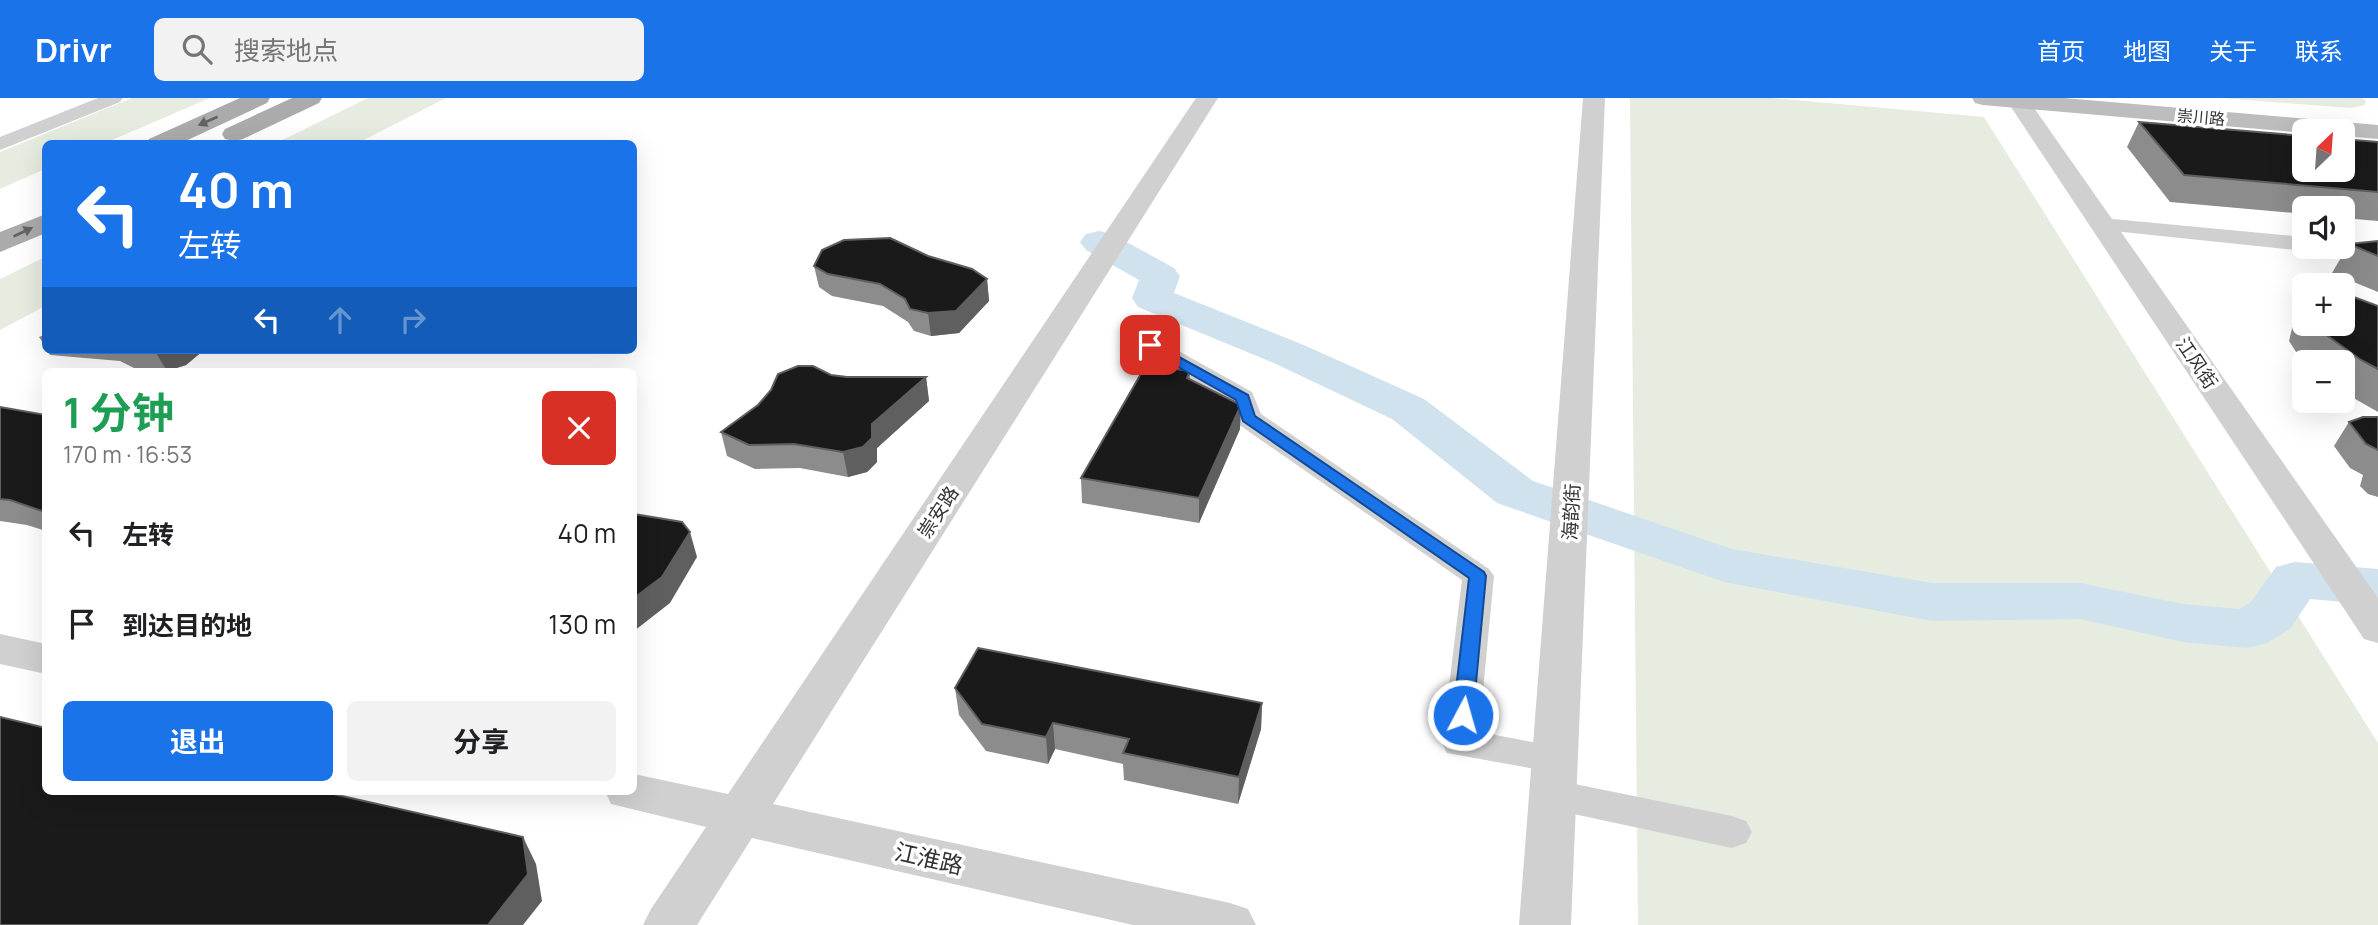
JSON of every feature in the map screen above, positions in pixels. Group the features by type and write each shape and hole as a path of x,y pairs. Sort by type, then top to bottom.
{"main road":[{"path":"167,140 259,98"},
{"path":"222,140 311,98"},
{"name":"崇川路","path":"1983,98 2378,132"},
{"name":"崇川路","path":"2055,98 2378,125"},
{"path":"0,243 42,224"}],"street":[{"path":"0,144 114,98"},
{"name":"崇安路","path":"669,925 1207,98"},
{"name":"海韵街","path":"1545,925 1556,777 1594,98"},
{"name":"江风街","path":"2017,99 2378,629"},
{"path":"2102,224 2292,243"},
{"path":"2355,249 2378,251"},
{"path":"1150,345 1243,398 1248,418 1478,576 1460,743 1556,777 1731,832"},
{"path":"0,649 42,658"},
{"name":"江淮路","path":"637,793 1230,925"}],"shaded area":[{"path":"132,98 210,98 112,140 42,140 42,170 0,189 0,152"},
{"path":"368,98 446,98 364,140 282,140"},
{"path":"1630,98 1771,98 1984,117 2378,743 2378,925 1638,925"},
{"path":"2221,98 2362,98 2366,101 2365,105 2351,108"},
{"path":"42,258 42,308 0,330 0,279"}],"building":[{"path":"2139,122 2292,135 2292,182 2356,182 2356,140 2378,142 2378,192 2184,175"},
{"path":"890,238 928,256 972,269 987,279 956,311 928,313 910,309 905,299 880,284 828,274 814,266 822,250 844,240"},
{"path":"2378,241 2378,256 2355,246 2355,243"},
{"path":"2355,297 2378,306 2378,369 2355,356 2355,350 2347,350 2328,336 2355,336"},
{"path":"1146,365 1190,371 1187,378 1241,405 1199,498 1081,478"},
{"path":"798,366 813,366 831,375 847,377 926,377 872,424 872,438 863,447 843,452 794,444 749,445 721,432 758,405 771,390 778,374"},
{"path":"0,407 42,414 42,511 0,499"},
{"path":"2363,417 2378,417 2378,450 2366,444 2349,422"},
{"path":"637,514 682,522 690,532 662,577 637,596"},
{"path":"978,648 1262,703 1239,777 1123,753 1129,739 1053,723 1046,737 982,724 955,688"},
{"path":"0,717 42,727 42,795 338,795 523,837 528,874 488,925 0,925"}],"waterway":[{"path":"1099,242 1160,276 1152,298 1291,355 1408,409 1515,492 1724,565 1932,602 2080,601 2183,623 2247,629 2270,616 2295,580 2378,587"}],"route":[{"path":"1150,345 1243,398 1248,418 1478,576 1463,715"}]}
